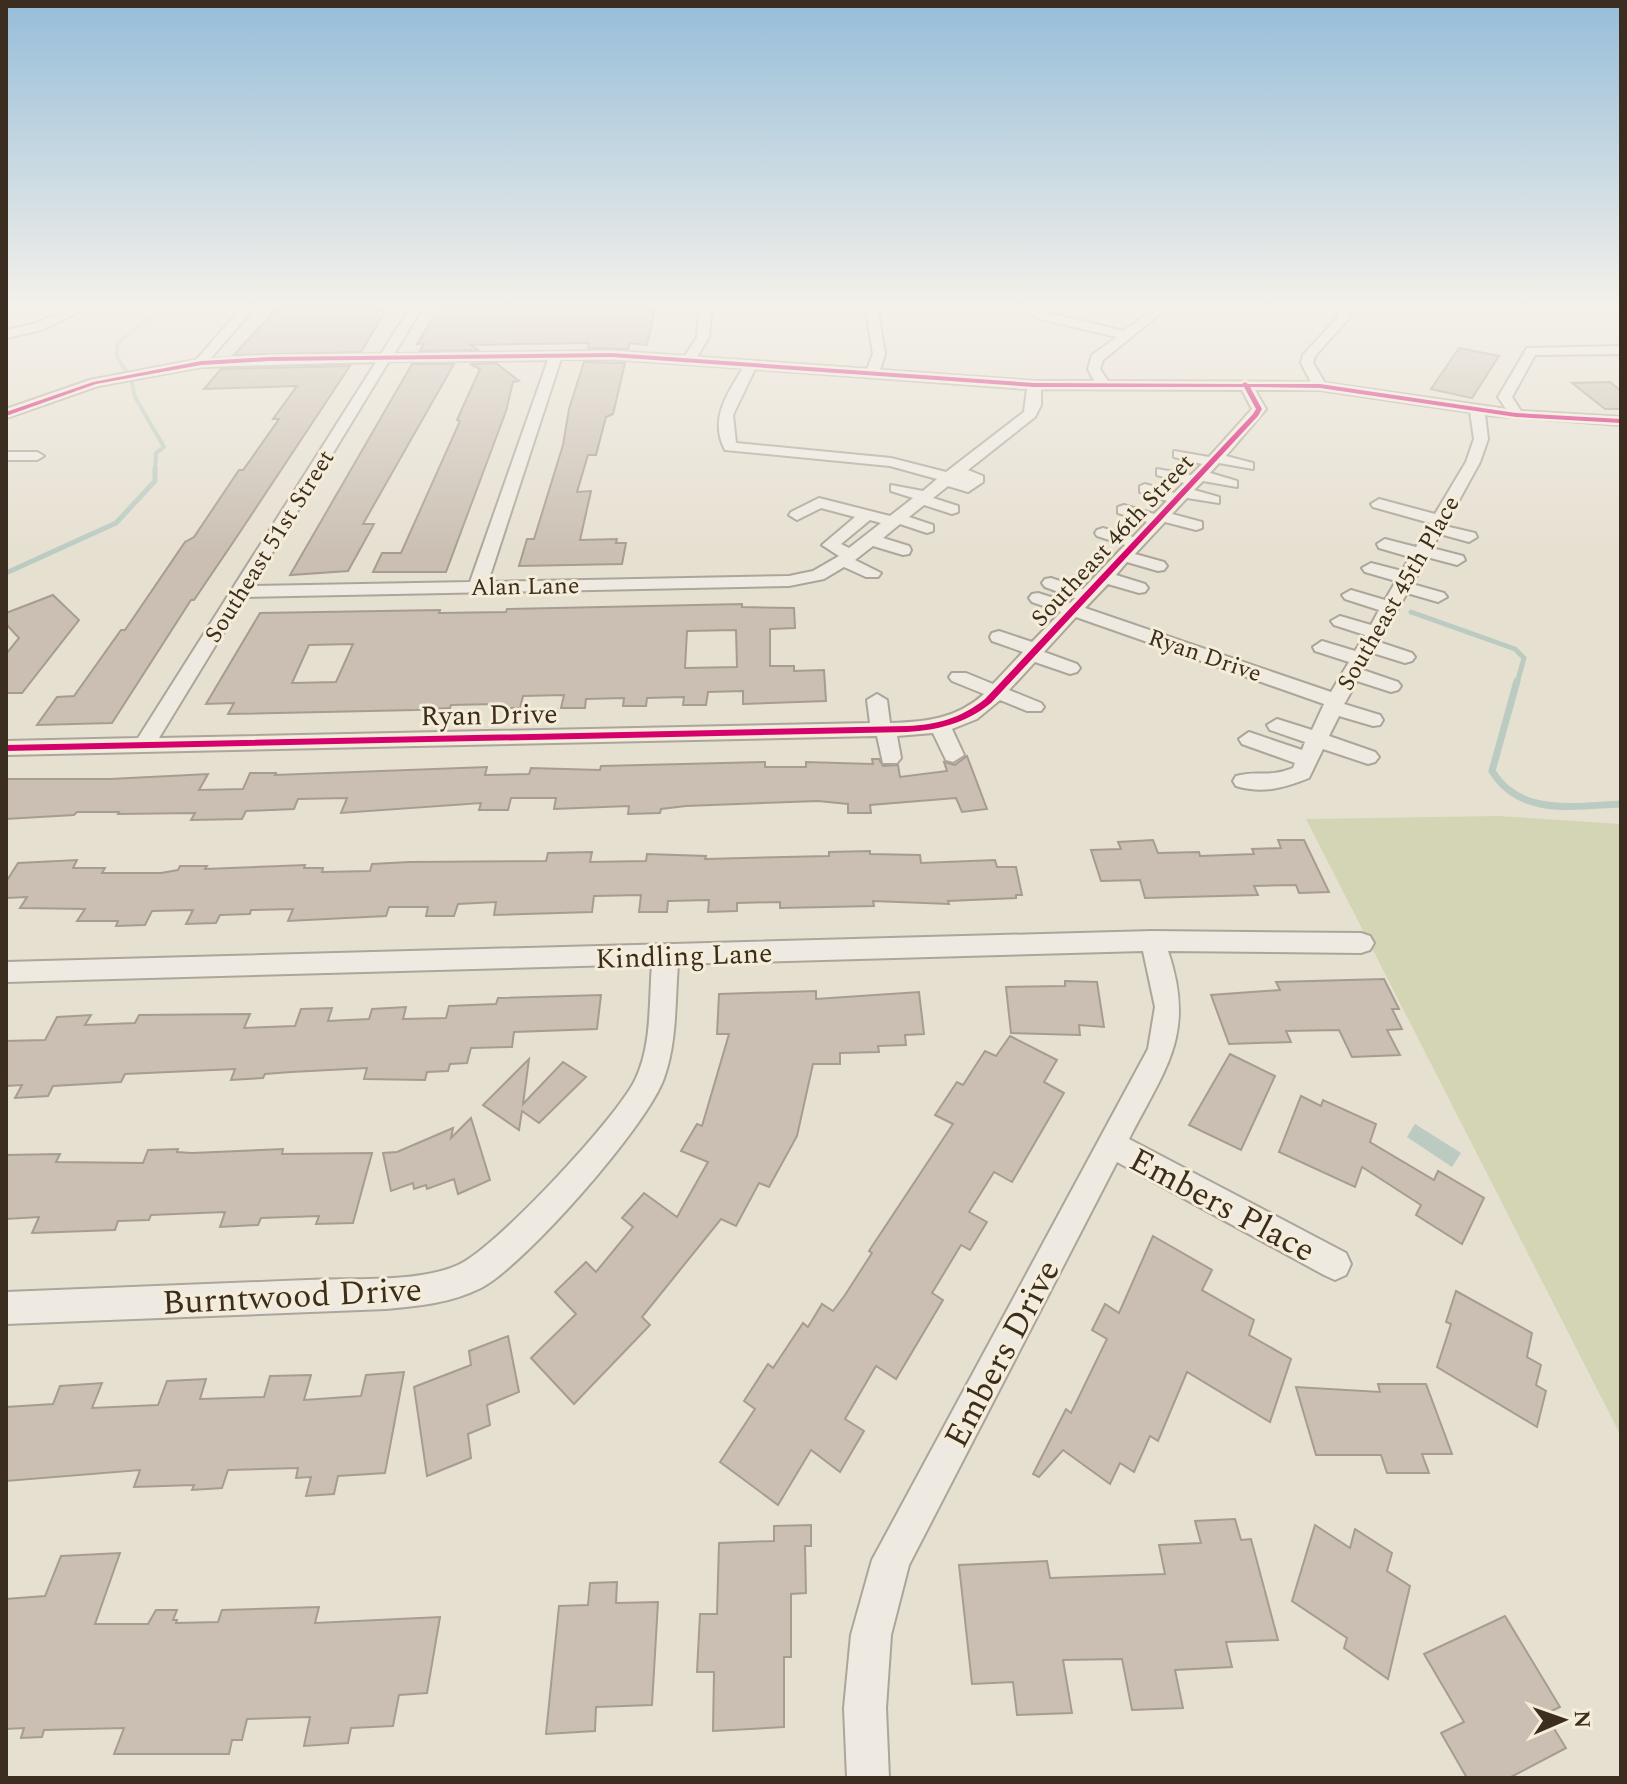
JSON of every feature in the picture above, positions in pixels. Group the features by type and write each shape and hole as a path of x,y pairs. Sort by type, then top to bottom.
{"street":[{"path":"6,414 76,388"},
{"name":"Southeast 51st Street","path":"144,745 366,388"},
{"path":"477,587 545,388"},
{"path":"738,388 729,403 725,426 730,447 914,460 950,477"},
{"path":"835,593 814,576 846,558 1030,414 1034,405 1034,388"},
{"name":"Southeast 46th Street","path":"971,716 997,692 1259,409 1247,388"},
{"path":"1335,388 1516,415 1621,421"},
{"path":"1510,388 1505,397 1516,415"},
{"name":"Southeast 45th Place","path":"1304,766 1334,704 1480,446 1477,410"},
{"path":"1179,454 1213,500"},
{"path":"6,456 37,456"},
{"path":"1145,489 1248,466"},
{"path":"1162,472 1232,484"},
{"path":"896,488 952,509"},
{"path":"797,515 819,503 927,528"},
{"path":"1379,504 1469,537"},
{"path":"1124,510 1196,525"},
{"path":"867,515 830,545 872,573"},
{"path":"1400,522 1436,526"},
{"path":"1103,533 1158,566"},
{"path":"870,539 903,550"},
{"path":"1385,544 1457,560"},
{"path":"1371,568 1438,597"},
{"name":"Alan Lane","path":"240,592 789,581 814,576"},
{"path":"1104,577 1139,588"},
{"path":"1051,583 1080,603"},
{"path":"1351,595 1390,607"},
{"path":"1038,598 1080,603"},
{"name":"Ryan Drive","path":"1080,603 1117,633 1215,652 1373,720"},
{"path":"1340,621 1391,686"},
{"path":"994,643 1070,668"},
{"path":"1322,647 1405,657"},
{"path":"959,677 1034,707"},
{"path":"877,700 890,758"},
{"name":"Ryan Drive","path":"6,748 884,730 941,727 971,716"},
{"path":"1277,725 1368,757"},
{"path":"941,727 953,755"},
{"path":"1249,739 1304,766"},
{"path":"1244,781 1276,783 1304,766"},
{"name":"Kindling Lane","path":"6,972 1152,941 1361,943"},
{"name":"Embers Drive","path":"868,1778 865,1708 871,1635 891,1560 1161,1050 1169,1023 1170,993 1152,941"},
{"name":"Burntwood Drive","path":"6,1308 386,1293 444,1287 478,1272 507,1249 600,1147 649,1083 658,1038 666,955"},
{"name":"Embers Place","path":"1111,1144 1335,1264"}],"green space":[{"path":"1498,816 1621,824 1621,1436 1306,819"}],"shaded area":[{"path":"1415,1124 1461,1153 1452,1167 1407,1137"}],"building":[{"path":"295,388 335,388 194,600 191,600 112,723 37,725 57,697 74,696 121,630 125,630 185,542 194,537 239,470 243,470 279,419 273,419"},
{"path":"398,388 440,388 363,524 374,524 348,571 290,575"},
{"path":"471,388 511,388 506,411 446,572 373,572 382,553 401,553 460,421 457,420"},
{"path":"576,388 619,388 613,414 606,417 596,455 588,455 577,492 591,491 580,540 617,539 616,543 626,543 622,564 519,566 527,539 534,539 563,445"},
{"path":"1432,388 1478,388 1472,398"},
{"path":"1579,388 1618,388 1621,391 1621,409 1605,409"},
{"path":"53,595 79,620 22,693 6,693 6,654 19,638 6,624 6,613"},
{"path":"742,604 742,607 794,608 795,628 770,629 770,666 794,666 794,671 824,670 826,701 743,704 743,691 708,692 706,705 683,705 684,697 647,698 646,706 623,706 624,698 586,699 585,708 561,708 564,695 523,696 520,708 495,708 496,704 416,710 228,714 234,703 206,704 260,613 506,612 507,609","holes":["736,630 737,667 685,668 687,631","353,644 336,682 292,683 309,645"]},
{"path":"967,756 987,809 962,812 956,798 870,805 871,813 848,813 848,804 818,801 686,806 661,809 660,813 628,814 629,806 554,809 556,798 511,798 508,810 479,810 481,803 341,813 347,798 298,799 294,809 246,811 242,819 191,820 195,813 77,812 74,815 6,819 6,779 110,779 208,774 199,790 243,789 250,773 275,775 487,767 485,775 529,774 531,768 600,770 601,766 765,762 765,767 806,767 806,762 873,764 872,759 879,759 883,766 898,765 900,777 947,771 944,762 955,765"},
{"path":"1153,840 1158,853 1199,852 1200,856 1254,854 1252,849 1281,848 1278,840 1304,840 1329,892 1299,893 1296,885 1254,886 1258,895 1145,898 1140,880 1101,881 1091,850 1121,849 1118,842"},
{"path":"870,851 870,854 920,855 921,863 995,860 997,867 1016,867 1022,895 1016,895 1016,898 948,901 949,904 873,901 874,906 780,908 780,902 737,903 737,911 708,912 709,900 668,901 667,912 639,912 641,895 594,896 592,912 494,915 496,902 458,904 454,916 426,916 428,907 389,907 386,916 288,921 293,909 251,910 250,914 220,915 216,923 186,924 193,910 152,911 145,925 116,926 118,921 77,921 85,909 20,908 27,897 6,898 6,882 18,863 77,860 73,868 105,868 102,873 161,873 178,870 180,866 207,866 205,869 305,865 304,868 323,868 322,872 370,871 372,864 409,862 546,861 548,853 592,852 590,862 646,861 647,854 706,856 705,859 829,856 829,852"},
{"path":"1384,979 1399,1009 1392,1009 1402,1029 1387,1030 1400,1055 1352,1057 1339,1030 1286,1031 1291,1042 1229,1044 1211,995 1280,990 1276,982"},
{"path":"1065,981 1097,982 1104,1027 1079,1025 1080,1035 1011,1033 1006,987 1065,986"},
{"path":"816,991 816,999 919,992 924,1034 905,1035 906,1045 878,1046 879,1052 840,1053 840,1064 813,1064 797,1136 769,1187 759,1183 736,1226 721,1219 642,1317 650,1325 574,1404 531,1358 576,1314 555,1292 586,1262 596,1272 633,1227 622,1218 644,1193 677,1217 708,1162 681,1151 697,1124 702,1126 729,1034 717,1034 719,994"},
{"path":"601,995 597,1029 514,1032 512,1047 471,1048 467,1063 450,1064 448,1071 427,1072 425,1080 364,1079 367,1068 265,1074 263,1078 231,1080 235,1069 125,1074 121,1082 53,1086 48,1096 15,1098 22,1085 6,1086 6,1041 45,1040 57,1017 91,1015 85,1025 135,1023 139,1015 250,1014 244,1028 295,1026 301,1009 332,1008 328,1021 369,1019 372,1009 406,1007 403,1019 446,1018 449,1006 496,1004 498,998"},
{"path":"1010,1036 1057,1060 1044,1082 1064,1093 1012,1182 994,1172 969,1212 987,1222 970,1250 961,1245 932,1293 943,1300 896,1379 876,1366 845,1419 864,1431 840,1472 811,1450 778,1505 720,1462 755,1409 744,1401 768,1364 773,1368 803,1323 808,1327 822,1304 833,1311 845,1295 872,1253 869,1251 953,1124 935,1115 957,1082 963,1085 985,1051 996,1056"},
{"path":"1230,1054 1275,1076 1241,1150 1189,1125"},
{"path":"529,1059 523,1104 563,1062 586,1077 539,1123 522,1111 519,1130 483,1105"},
{"path":"1301,1096 1321,1106 1323,1100 1376,1124 1370,1142 1434,1180 1438,1171 1484,1198 1462,1244 1416,1215 1421,1205 1362,1167 1355,1187 1279,1152"},
{"path":"471,1118 490,1180 458,1194 454,1179 427,1189 426,1185 414,1189 413,1183 391,1191 383,1153 397,1152 453,1128 451,1138"},
{"path":"178,1149 177,1152 192,1153 283,1149 282,1154 372,1153 353,1223 316,1224 319,1216 261,1218 258,1225 220,1227 225,1212 151,1215 149,1220 118,1221 115,1230 32,1233 39,1217 6,1219 6,1155 60,1154 56,1162 143,1163 148,1150"},
{"path":"1153,1236 1212,1270 1202,1290 1254,1320 1249,1335 1291,1359 1270,1422 1187,1372 1158,1441 1150,1436 1134,1472 1120,1463 1110,1484 1063,1450 1039,1477 1033,1474 1066,1409 1071,1413 1107,1339 1092,1330 1105,1304 1119,1313"},
{"path":"1456,1291 1532,1333 1527,1357 1541,1365 1536,1385 1546,1391 1537,1427 1437,1367 1451,1324 1446,1322"},
{"path":"508,1336 519,1392 487,1405 490,1425 468,1434 471,1458 427,1476 414,1387 471,1365 469,1351"},
{"path":"404,1372 385,1473 338,1476 334,1494 306,1496 311,1477 296,1478 298,1468 228,1470 222,1488 192,1490 194,1485 134,1487 140,1470 6,1481 6,1407 53,1404 60,1386 102,1383 92,1408 158,1405 167,1381 206,1379 200,1399 264,1397 270,1376 311,1375 304,1400 361,1396 366,1375"},
{"path":"1378,1384 1426,1384 1452,1454 1422,1454 1429,1473 1387,1473 1381,1455 1316,1455 1296,1387 1380,1392"},
{"path":"1235,1519 1241,1540 1251,1539 1278,1640 1226,1642 1232,1667 1175,1670 1183,1708 1132,1710 1122,1659 1063,1660 1072,1713 1017,1715 1013,1682 972,1684 959,1565 1047,1561 1050,1578 1165,1574 1159,1545 1201,1543 1195,1521"},
{"path":"811,1525 811,1546 805,1546 806,1593 791,1594 791,1657 784,1657 784,1727 713,1731 714,1672 697,1672 700,1614 717,1614 719,1543 774,1541 774,1526"},
{"path":"1315,1525 1350,1548 1355,1529 1392,1553 1387,1571 1410,1586 1388,1679 1344,1648 1347,1638 1292,1601"},
{"path":"120,1553 95,1624 148,1624 156,1610 177,1610 173,1620 177,1620 176,1623 218,1622 222,1610 319,1607 315,1623 440,1617 427,1693 399,1695 393,1726 351,1728 348,1743 304,1746 310,1717 247,1719 242,1740 232,1740 229,1754 114,1754 124,1728 44,1730 42,1737 21,1738 24,1728 6,1729 6,1599 45,1596 61,1556"},
{"path":"617,1582 616,1603 658,1602 652,1705 596,1707 595,1731 546,1734 559,1606 588,1605 590,1583"},
{"path":"1505,1616 1560,1707 1545,1714 1566,1748 1509,1778 1467,1778 1441,1733 1464,1722 1424,1654"}],"waterway":[{"path":"133,388 164,447 156,453 155,470"},
{"path":"6,573 116,523 155,481 155,470"},
{"path":"1411,612 1515,649 1524,658 1517,683"},
{"path":"1517,681 1492,771 1504,786 1517,796 1549,806 1621,804"}],"cycle path":[{"path":"6,414 80,388"},
{"path":"6,748 907,729 950,723 969,715 988,701 1256,415 1259,409 1247,388"},
{"path":"1335,388 1516,415 1621,421"}]}
